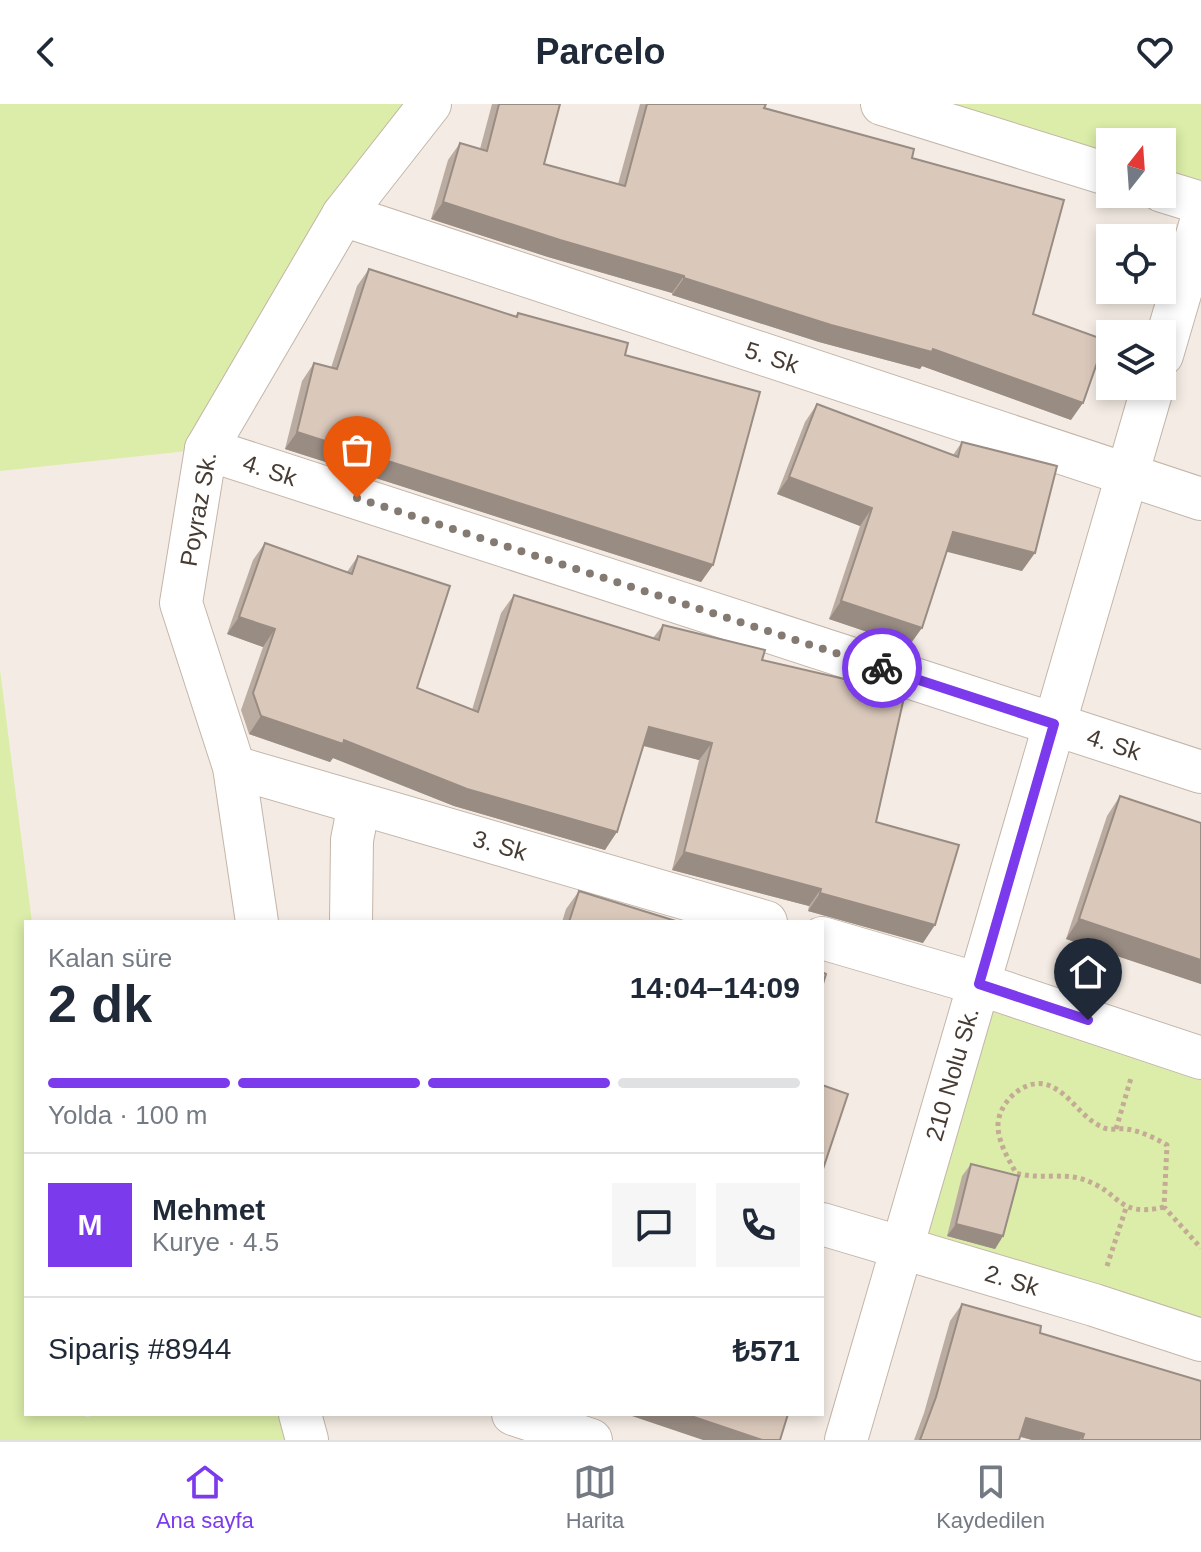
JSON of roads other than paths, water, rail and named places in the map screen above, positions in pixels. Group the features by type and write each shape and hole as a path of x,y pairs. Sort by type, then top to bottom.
{"street":[{"name":"Poyraz Sk.","path":"257,920 234,767 181,603 206,449 343,215 430,104"},
{"path":"882,104 1096,171"},
{"path":"1176,195 1201,203"},
{"name":"5. Sk","path":"343,215 1201,499"},
{"path":"1172,320 1201,222"},
{"name":"210 Nolu Sk.","path":"846,1440 1149,400"},
{"name":"4. Sk","path":"206,449 1201,772"},
{"name":"3. Sk","path":"234,767 759,920"},
{"path":"351,920 352,840 359,804"},
{"path":"824,939 979,984 1201,1058"},
{"name":"2. Sk","path":"824,1225 1201,1340"},
{"path":"301,1416 307,1440"},
{"path":"519,1416 591,1440"}]}
